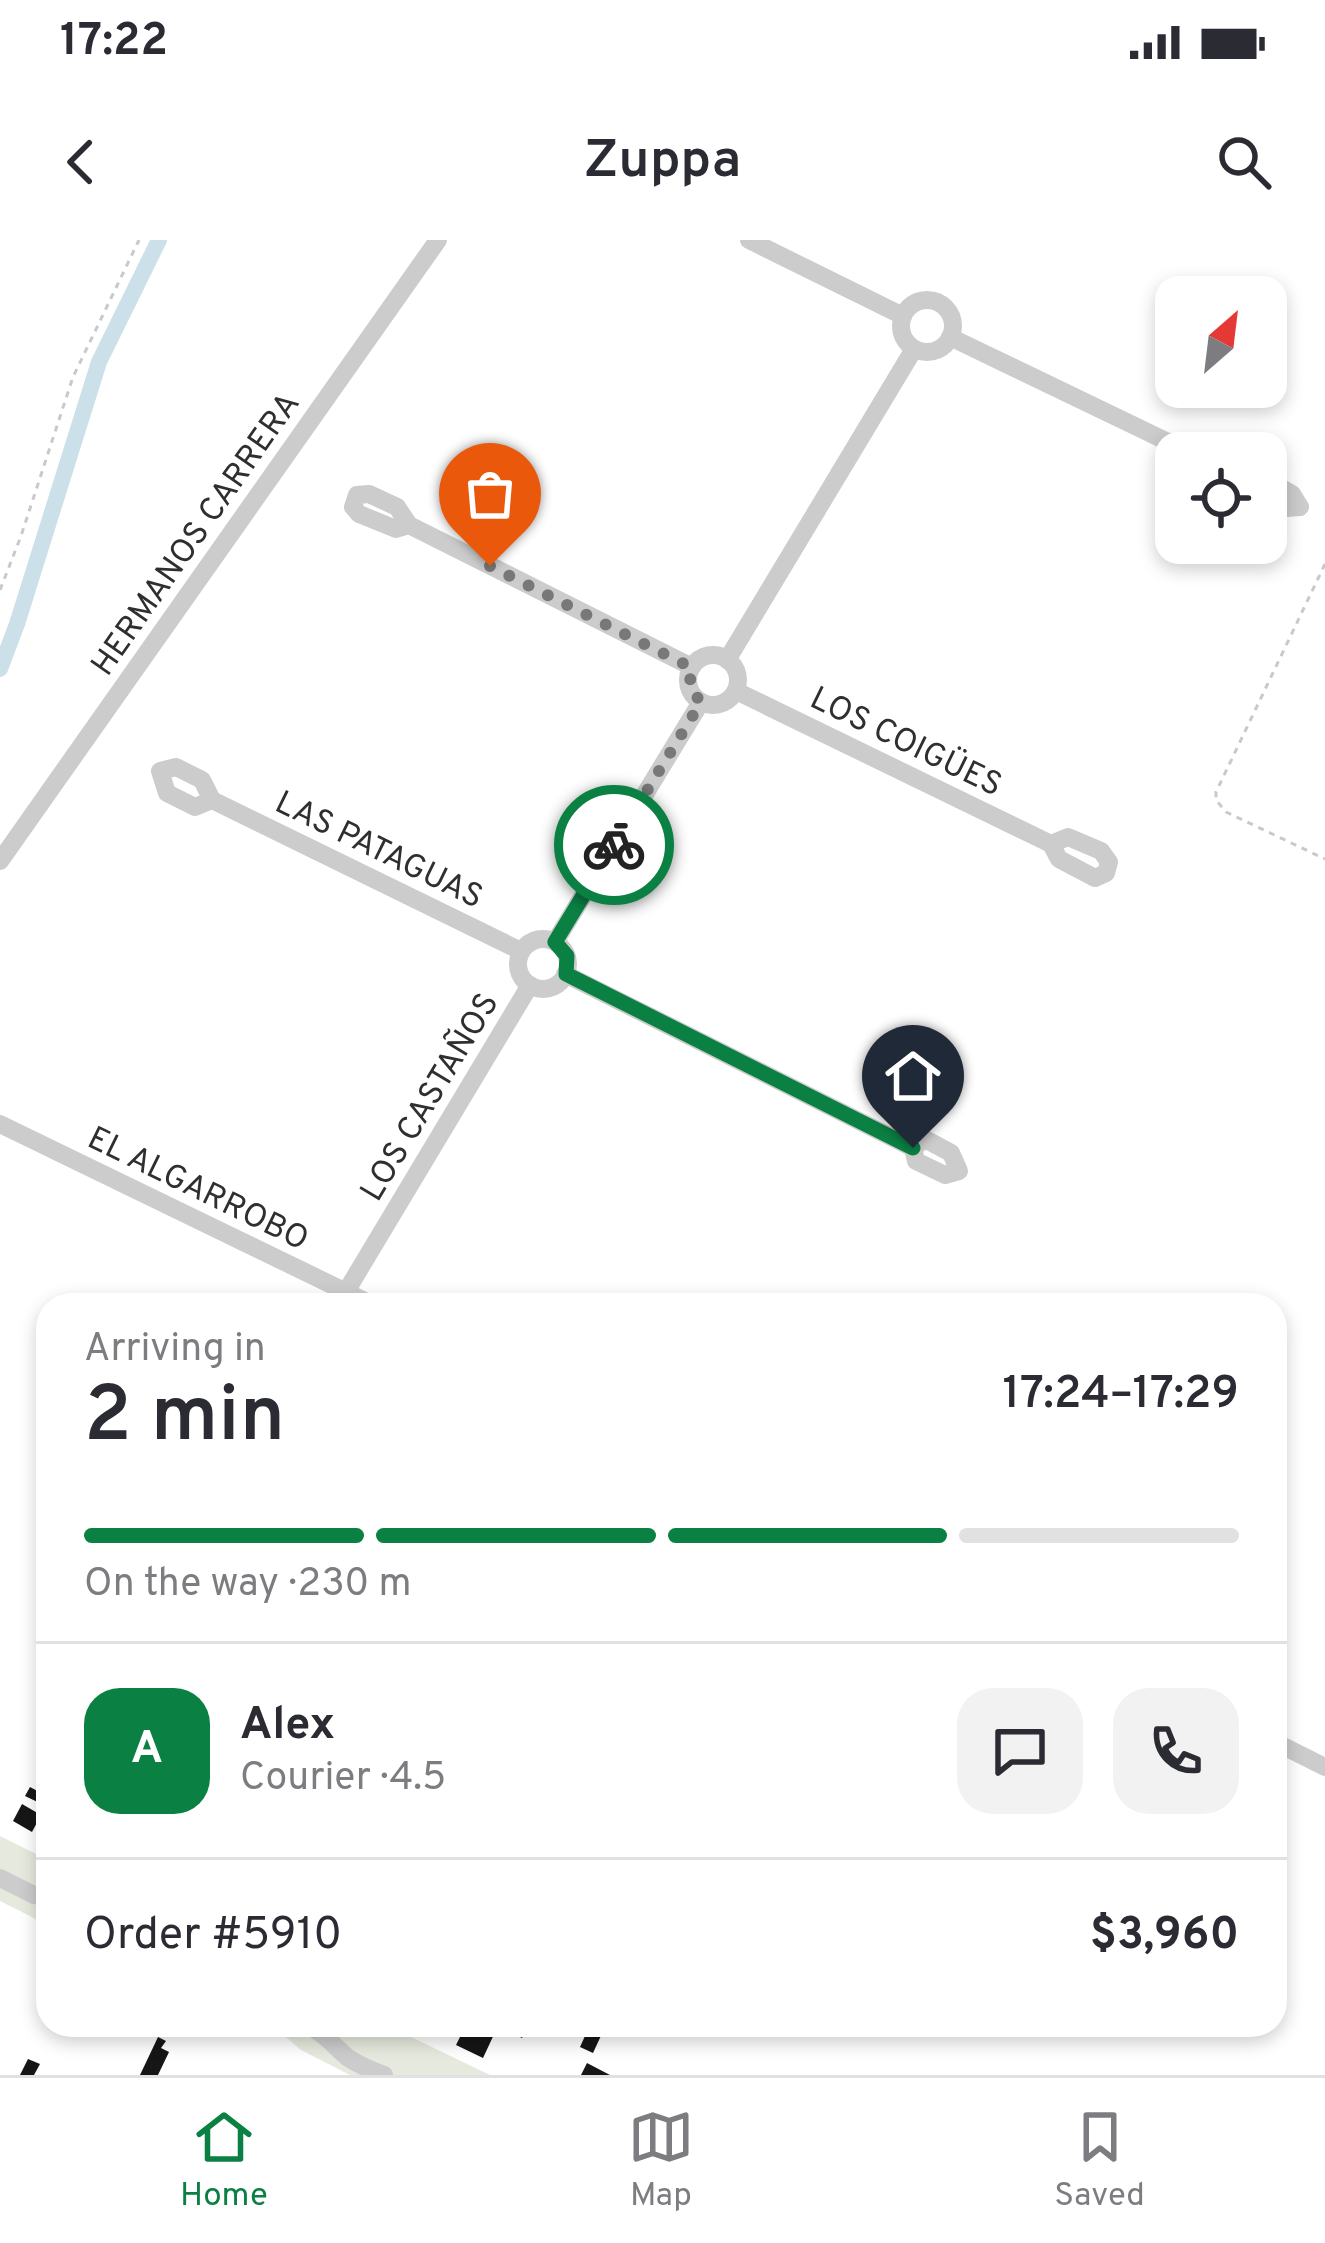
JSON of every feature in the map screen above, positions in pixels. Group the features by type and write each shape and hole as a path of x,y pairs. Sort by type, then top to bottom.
{"street":[{"name":"HERMANOS CARRERA","path":"0,861 438,240"},
{"path":"749,240 903,316"},
{"path":"934,302 950,316 950,338 934,351 914,349 902,334 903,316 913,304 934,302"},
{"path":"950,338 1155,436"},
{"path":"727,660 914,349"},
{"path":"1287,491 1300,507 1287,508"},
{"path":"409,525 692,668"},
{"path":"708,656 727,660 738,677 736,691 721,704 701,702 689,687 692,668 708,656"},
{"name":"LOS COIGÜES","path":"736,691 1051,844"},
{"path":"555,942 701,702"},
{"name":"LAS PATAGUAS","path":"212,800 521,951"},
{"path":"536,939 555,942 567,956 566,974 550,988 530,985 519,974 521,951 536,939"},
{"path":"566,974 913,1148"},
{"name":"LOS CASTAÑOS","path":"350,1293 530,985"},
{"name":"EL ALGARROBO","path":"0,1124 334,1293"},
{"name":"EL ALGARROBO","path":"0,1135 333,1293"},
{"path":"1287,1748 1325,1767"},
{"path":"1287,1762 1325,1780"},
{"path":"0,1878 36,1895"},
{"path":"332,2037 343,2054 384,2075"}],"path":[{"path":"0,590 73,377 139,240"},
{"path":"1325,564 1216,792 1226,812 1325,859"}],"shaded area":[{"path":"0,1836 36,1854 36,1919 0,1901"},
{"path":"286,2037 411,2037 490,2075 350,2075"}],"building":[{"path":"30,1787 36,1790 36,1801 25,1796"},
{"path":"22,1804 36,1812 32,1832 13,1821"},
{"path":"158,2037 166,2041 161,2048 169,2052 158,2075 140,2075"},
{"path":"460,2037 493,2037 483,2058 456,2045"},
{"path":"585,2037 600,2037 593,2053 580,2047"},
{"path":"28,2059 40,2064 34,2075 20,2075"},
{"path":"587,2063 610,2075 581,2075"}],"waterway":[{"path":"0,669 99,362 159,240"}],"way so far":[{"path":"490,566 692,668 689,687 701,702 614,845"}],"route":[{"path":"614,845 555,942 567,956 566,974 913,1148"}]}
